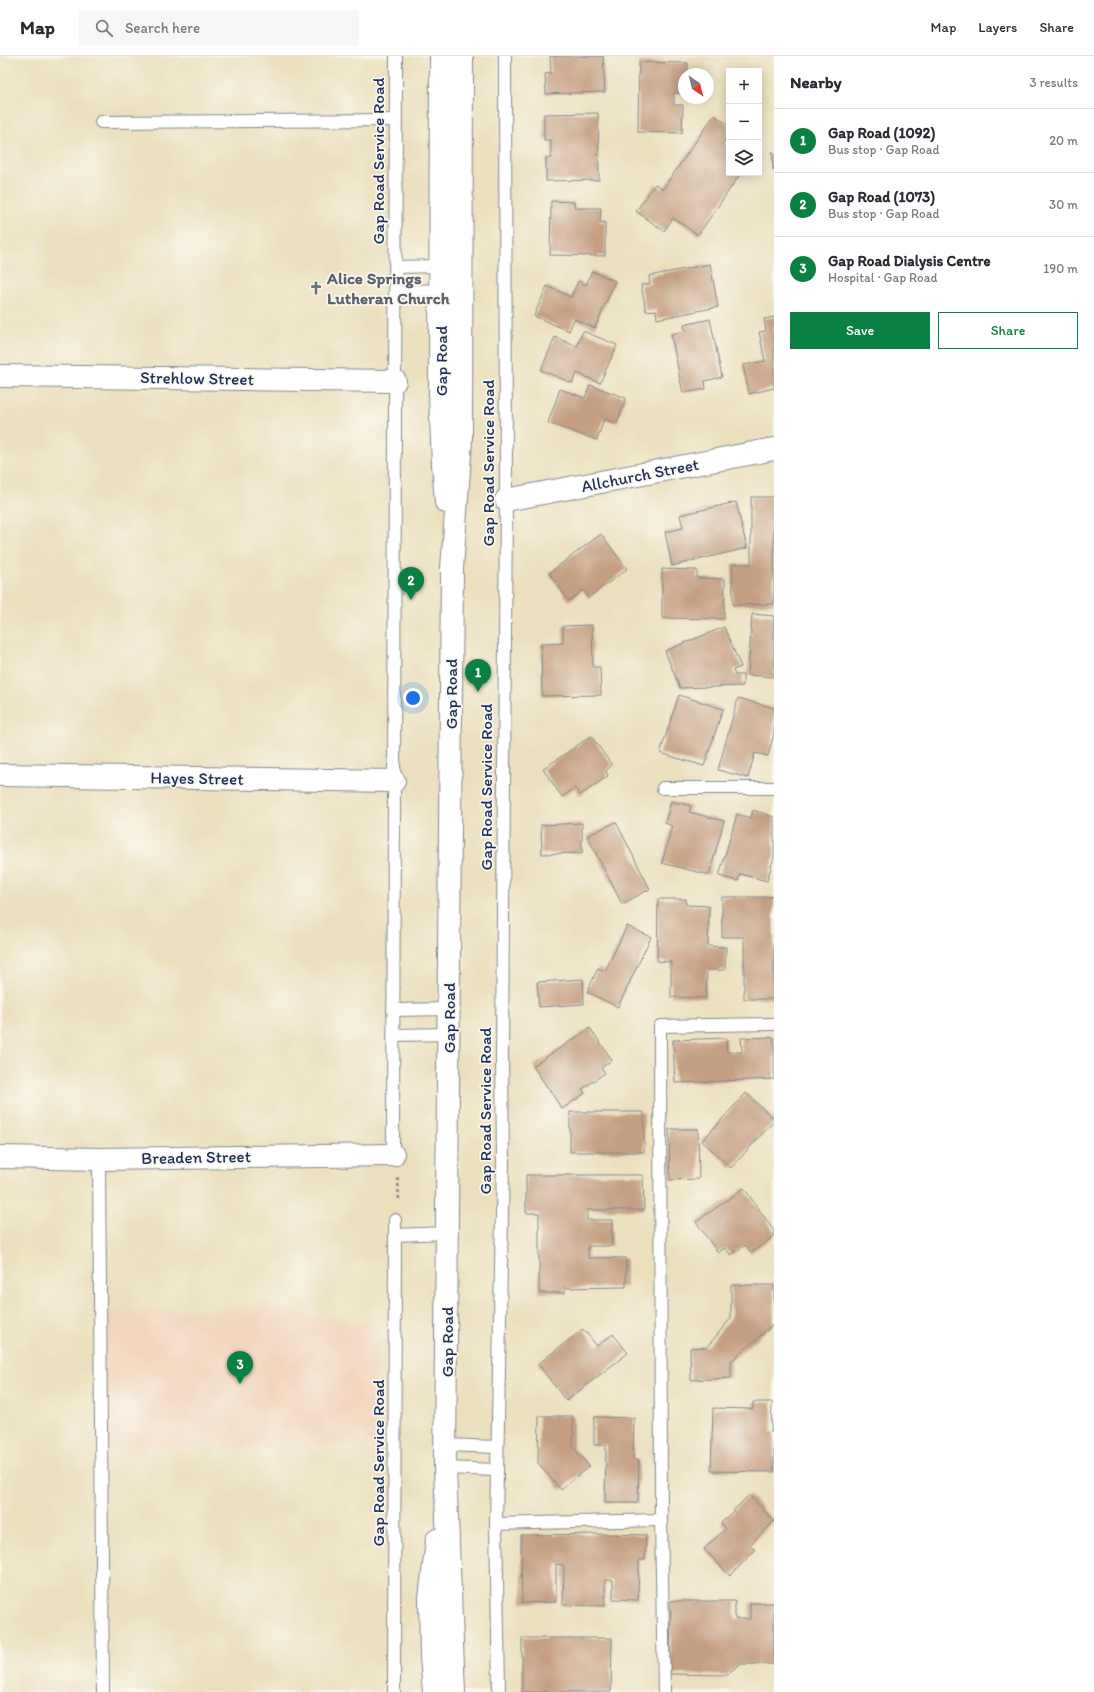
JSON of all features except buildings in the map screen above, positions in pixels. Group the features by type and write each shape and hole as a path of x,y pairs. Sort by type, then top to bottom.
{"street":[{"name":"Gap Road","path":"434,1692 431,1657 430,1598 445,1468 446,1445 452,569 461,440 451,290 441,56"},
{"name":"Gap Road","path":"451,266 462,56"},
{"name":"Strehlow Street","path":"0,376 395,381"},
{"name":"Allchurch Street","path":"506,500 774,449"},
{"name":"Hayes Street","path":"0,775 394,781"},
{"name":"Breaden Street","path":"0,1157 99,1159 393,1155"},
{"name":"Gap Road","path":"445,1468 454,1692"}],"lane":[{"name":"Gap Road Service Road","path":"393,1155 396,56"},
{"name":"Gap Road Service Road","path":"499,1688 496,1524 502,1163 506,500 505,56"},
{"path":"101,122 396,120"},
{"path":"395,267 451,266"},
{"path":"395,292 451,290"},
{"path":"663,788 774,788"},
{"path":"393,1010 449,1009"},
{"path":"664,1692 661,1520 660,1026 774,1024"},
{"path":"393,1035 449,1034"},
{"path":"99,1159 104,1692"},
{"name":"Gap Road Service Road","path":"394,1692 395,1220"},
{"path":"395,1235 447,1233"},
{"path":"446,1445 497,1447"},
{"path":"445,1468 497,1470"},
{"path":"496,1524 661,1520"}],"path":[{"path":"393,1155 398,1156 399,1220 395,1220"}],"shaded area":[{"path":"261,1308 375,1325 377,1444 105,1449 104,1313"}],"place":[{"name":"Alice Springs Lutheran Church","path":"316,288"},
{"name":"Gap Road (1073)","path":"411,600"},
{"name":"Gap Road (1092)","path":"478,692"},
{"name":"Gap Road Dialysis Centre","path":"240,1384"}]}
